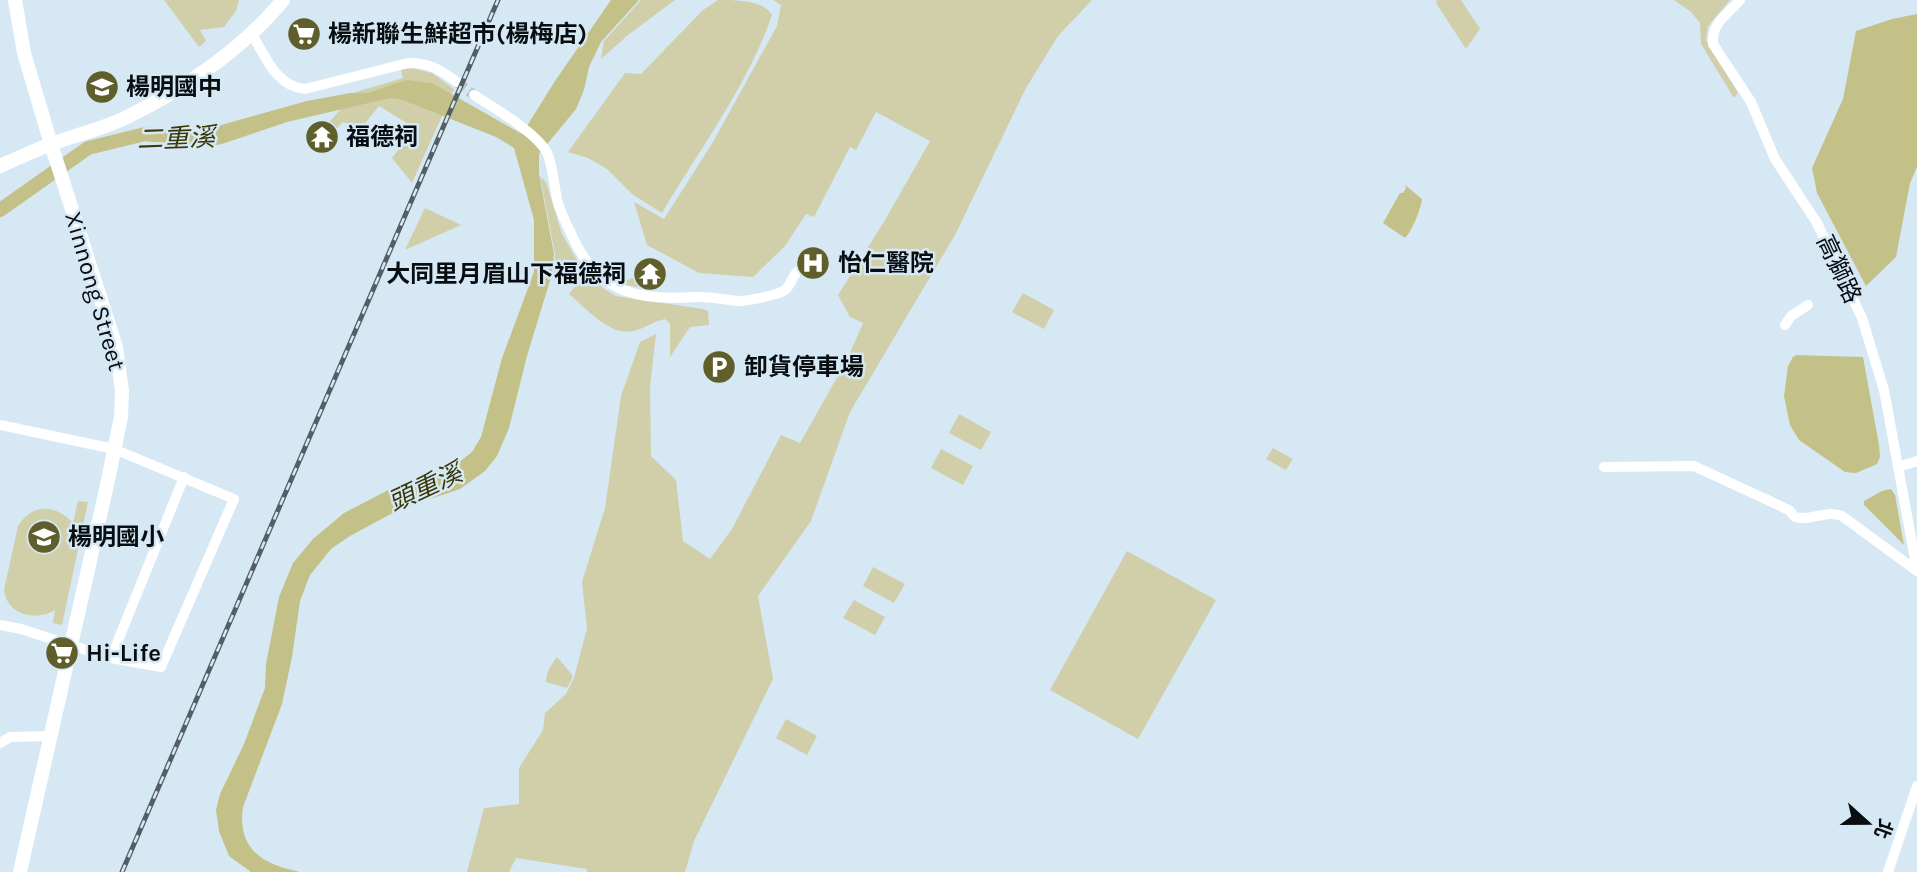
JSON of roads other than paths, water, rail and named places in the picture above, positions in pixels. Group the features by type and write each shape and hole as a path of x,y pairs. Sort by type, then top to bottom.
{"street":[{"name":"Xinnong Street","path":"15,0 24,53 116,347 121,404 72,646 20,872"},
{"path":"0,166 51,144 76,138 125,118 191,82 251,33 283,0"},
{"name":"高獅路","path":"1740,0 1716,23 1713,44 1751,102 1774,159 1817,223 1862,318 1884,390 1917,570"},
{"path":"251,33 281,80 295,88 305,89 408,63 425,63 457,82"},
{"path":"474,95 517,123 547,151 558,205 583,258 599,277 618,289 657,296 710,296 740,301 779,293 786,289 794,273 804,265"},
{"path":"1785,325 1791,316 1808,305"},
{"path":"0,425 114,449 234,499 160,667 111,658 21,629 0,625"},
{"path":"1898,467 1917,461"},
{"path":"1604,467 1695,466 1789,510 1800,519 1834,513 1842,516 1917,570"},
{"path":"111,658 184,477"},
{"path":"0,743 10,737 51,736"},
{"path":"1888,872 1917,786"}],"water":[{"name":"頭重溪","path":"611,0 639,0 601,42 589,67 576,109 539,154 539,174 554,254 552,274 509,428 497,456 485,471 460,489 400,509 350,536 331,549 310,575 300,601 282,704 243,807 242,822 248,844 255,852 274,864 300,872 251,872 229,856 219,831 216,810 220,794 244,744 265,688 266,664 279,597 293,563 313,539 344,513 396,486 449,470 472,452 481,437 502,358 534,272 534,220 514,148 496,137 403,100 390,98 287,122 222,144 203,147 145,134 200,131 307,101 350,93 368,93 406,80 432,83 522,134"},
{"path":"1917,14 1917,167 1910,183 1896,257 1866,286 1817,193 1812,168 1843,99 1856,31"},
{"path":"1405,185 1422,199 1416,220 1405,238 1383,223 1400,193 1406,188"},
{"path":"1796,355 1863,357 1879,445 1880,457 1877,464 1856,473 1845,472 1799,440 1790,425 1784,396 1788,366"},
{"path":"1891,489 1895,495 1904,545 1864,505 1864,501"}],"waterway":[{"name":"二重溪","path":"0,210 88,148 145,134 162,136"}],"tunnel":[{"path":"457,82 474,95"}],"railway":[{"path":"122,872 498,0"}],"place":[{"name":"楊新聯生鮮超市(楊梅店)","path":"304,34"},
{"name":"楊明國中","path":"102,87"},
{"name":"福德祠","path":"322,137"},
{"name":"怡仁醫院","path":"813,263"},
{"name":"大同里月眉山下福德祠","path":"650,274"},
{"name":"卸貨停車場","path":"719,367"},
{"name":"楊明國小","path":"44,537"},
{"name":"Hi-Life","path":"62,653"}]}
